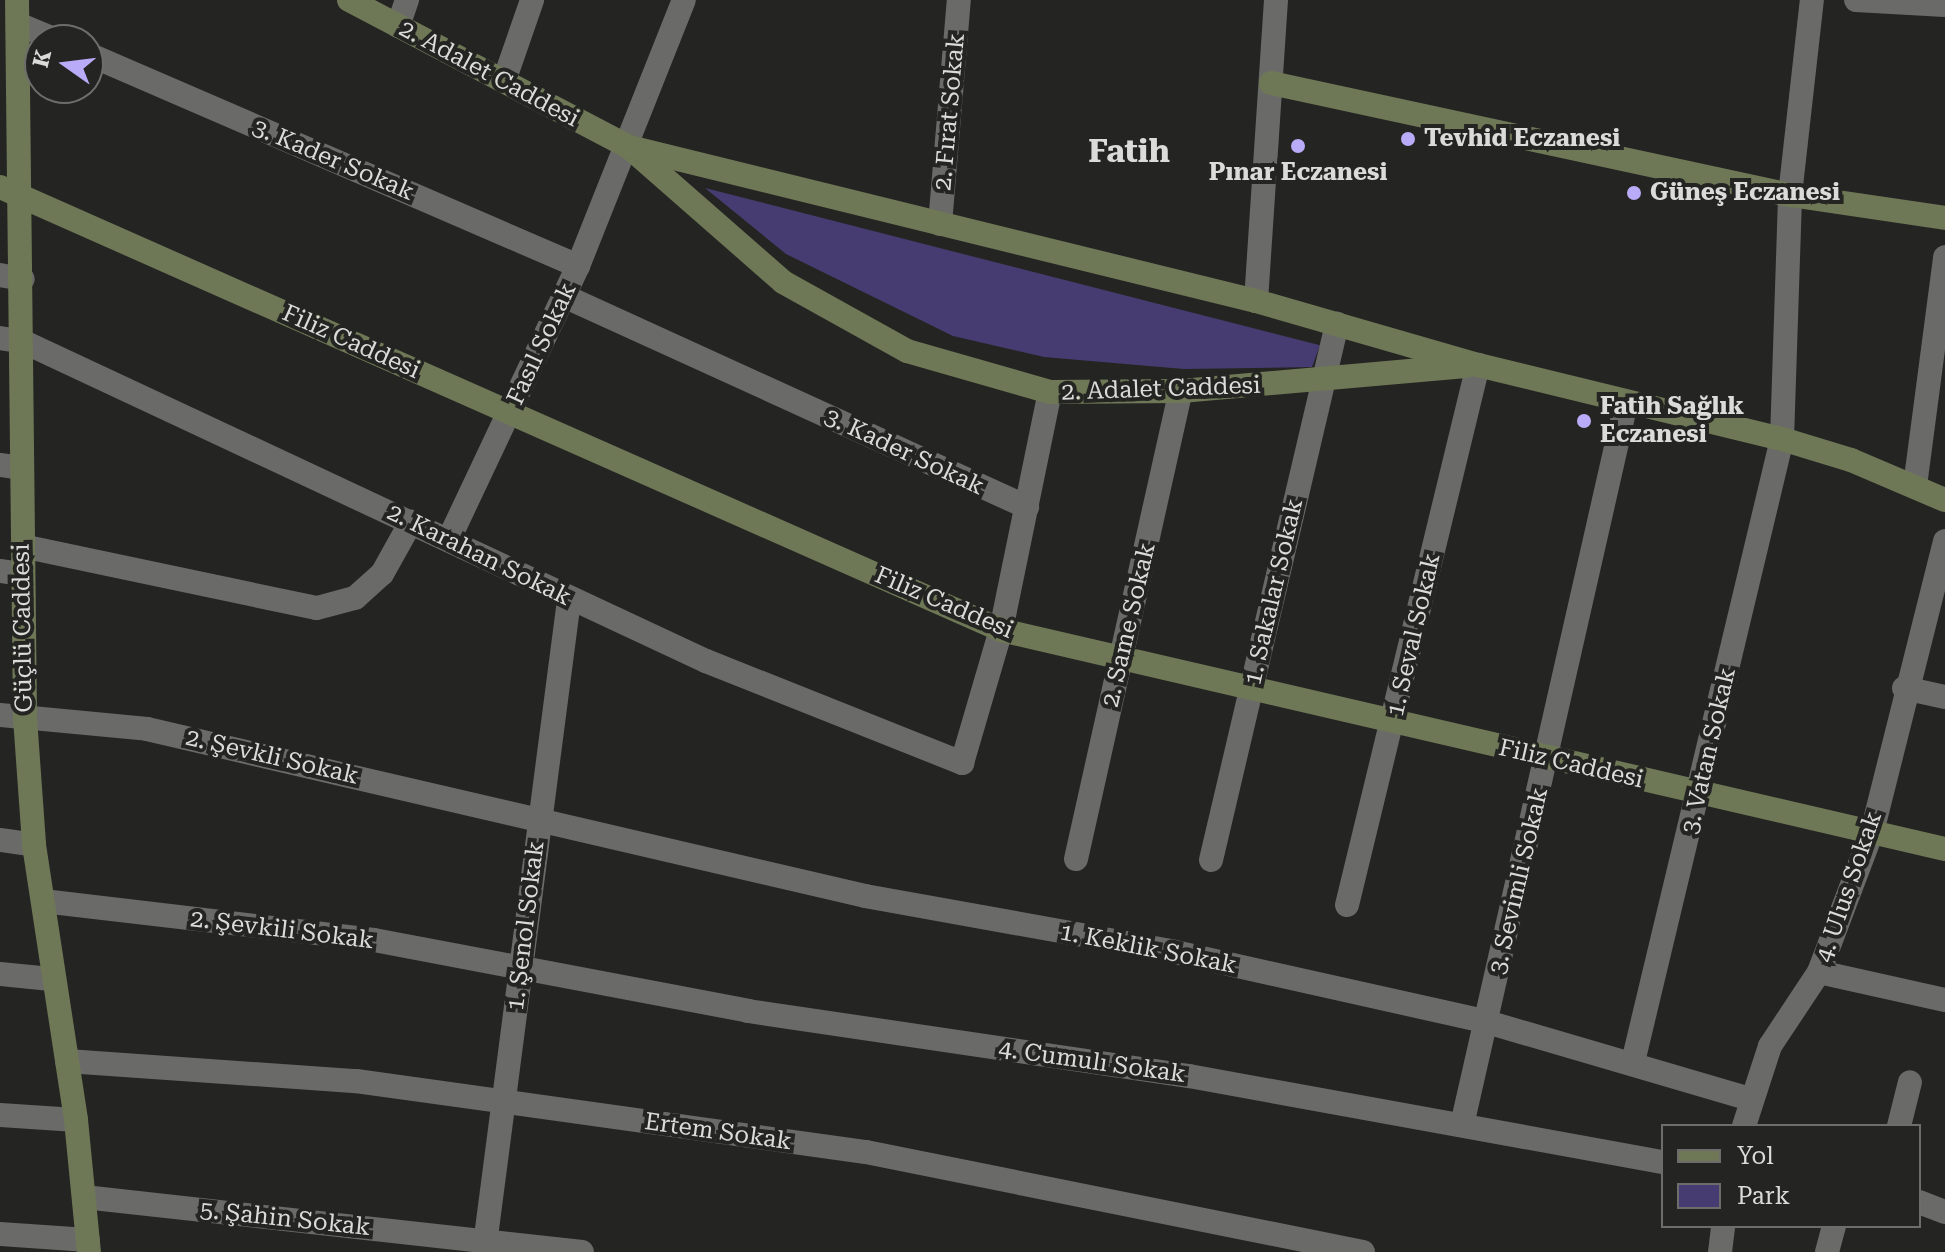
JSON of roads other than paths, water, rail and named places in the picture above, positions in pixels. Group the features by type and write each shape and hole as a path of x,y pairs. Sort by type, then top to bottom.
{"main road":[{"name":"2. Adalet Caddesi","path":"349,0 629,147 783,282 907,351 1050,392 1181,391 1323,382 1478,365"},
{"name":"Güçlü Caddesi","path":"18,12 11,192 10,466 22,546 11,572 34,845 51,979 76,1120 89,1246"},
{"path":"1271,83 1790,195 1945,218"},
{"name":"2. Adalet Caddesi","path":"629,147 1256,301 1478,365 1782,439 1915,486 1945,500"},
{"name":"Filiz Caddesi","path":"11,192 1001,630 1546,760 1945,849"}],"street":[{"path":"398,26 407,0"},
{"path":"504,81 532,0"},
{"name":"Fasıl Sokak","path":"449,539 578,266 629,147 684,0"},
{"name":"2. Fırat Sokak","path":"940,224 959,0"},
{"path":"1256,301 1276,0"},
{"name":"3. Vatan Sokak","path":"1633,1062 1782,439 1790,195 1812,0"},
{"path":"1856,0 1945,5"},
{"path":"18,12 34,24"},
{"name":"3. Kader Sokak","path":"104,61 578,266"},
{"path":"1915,486 1945,257"},
{"name":"3. Kader Sokak","path":"564,296 1027,507"},
{"name":"1. Sakalar Sokak","path":"1211,860 1337,324"},
{"name":"2. Karahan Sokak","path":"12,340 449,539 569,600 706,661 962,763 1001,630"},
{"name":"1. Seval Sokak","path":"1347,905 1478,365"},
{"name":"2. Same Sokak","path":"1076,859 1181,391"},
{"path":"1001,630 1050,392"},
{"name":"3. Sevimli Sokak","path":"1462,1125 1626,403"},
{"path":"22,546 317,608 355,598 382,574 411,522"},
{"name":"4. Ulus Sokak","path":"1744,1124 1750,1099 1770,1046 1819,972 1872,832 1904,688 1945,541"},
{"name":"1. Şenol Sokak","path":"484,1246 569,600"},
{"path":"1904,688 1945,697"},
{"name":"2. Şevkli Sokak","path":"0,715 147,729 540,819"},
{"name":"1. Keklik Sokak","path":"540,819 865,896 1175,952 1487,1022 1633,1062 1750,1099"},
{"path":"0,840 34,845"},
{"name":"2. Şevkili Sokak","path":"43,901 374,940 521,968"},
{"name":"4. Cumulı Sokak","path":"521,968 748,1011 1189,1076 1661,1162"},
{"path":"1819,972 1945,1000"},
{"path":"0,974 51,979"},
{"name":"Ertem Sokak","path":"67,1061 356,1081 866,1152 1363,1252"},
{"path":"1900,1124 1910,1082"},
{"path":"0,1115 76,1120"},
{"name":"5. Şahin Sokak","path":"84,1197 484,1246 582,1252"},
{"path":"1921,1203 1945,1212"},
{"path":"1720,1252 1723,1228"},
{"path":"1827,1252 1833,1228"},
{"path":"0,1234 89,1246"}],"place":[{"name":"Tevhid Eczanesi","path":"1408,139"},
{"name":"Pınar Eczanesi","path":"1298,146"},
{"name":"Güneş Eczanesi","path":"1634,193"},
{"name":"Fatih Sağlık Eczanesi","path":"1584,421"}],"district":[{"name":"Fatih","path":"1129,151"}]}
